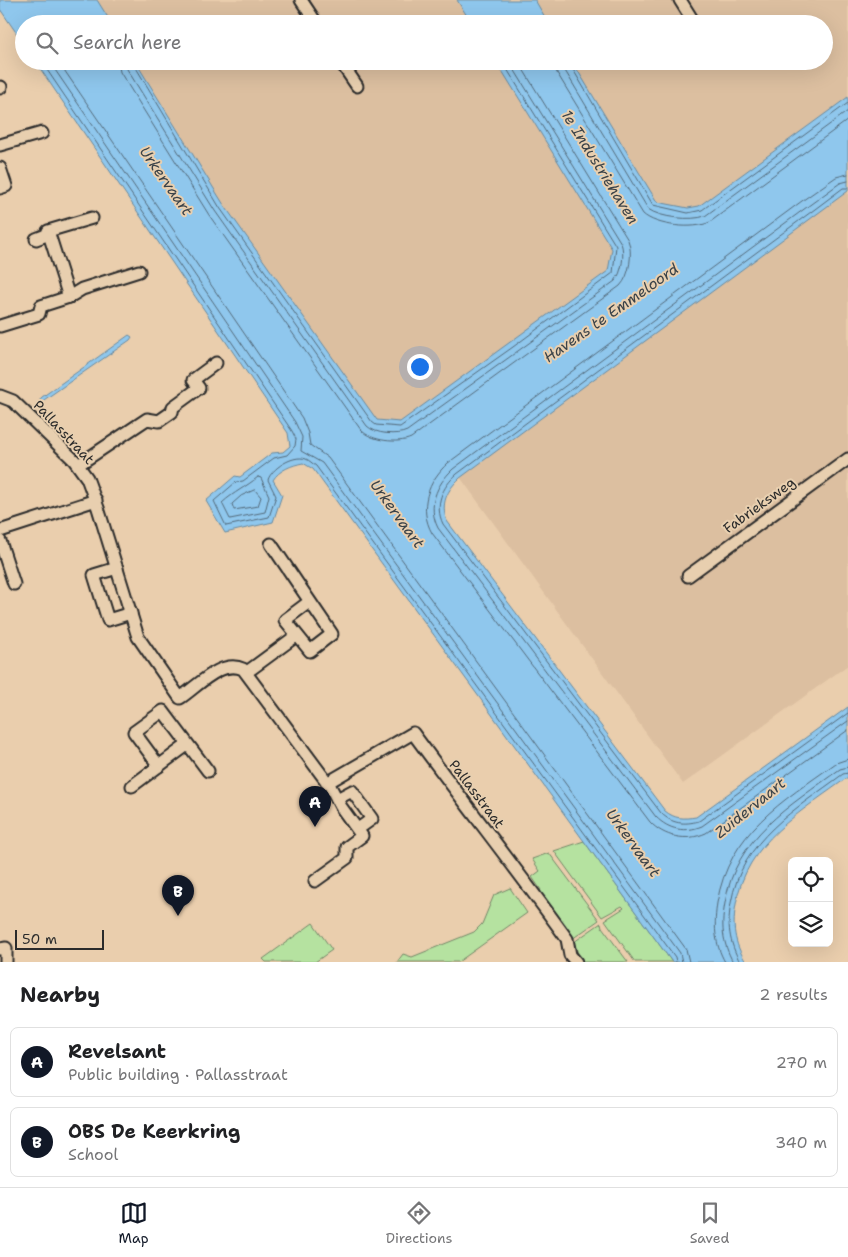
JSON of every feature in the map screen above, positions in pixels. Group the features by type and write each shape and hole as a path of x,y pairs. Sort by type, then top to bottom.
{"street":[{"path":"301,0 310,15"},
{"path":"680,0 689,15"},
{"path":"346,70 357,86"},
{"path":"0,145 42,132"},
{"path":"0,168 6,186 0,188"},
{"path":"69,297 48,231 92,218"},
{"path":"36,238 49,234"},
{"path":"0,326 39,314 41,306 69,297 82,289 139,271"},
{"path":"78,465 147,418 159,421 173,407 199,388 193,380 216,363"},
{"name":"Pallasstraat","path":"0,396 13,401 78,465 89,482 140,643 178,695"},
{"name":"Fabrieksweg","path":"688,576 848,459"},
{"path":"0,531 96,500"},
{"path":"0,541 14,584"},
{"path":"271,544 309,597 309,602 332,634 310,651 285,620 309,602"},
{"path":"117,568 94,575 97,586 108,620 131,614"},
{"path":"247,672 296,636"},
{"path":"159,766 134,732 163,711 178,695 180,698 226,666 236,666 247,672 328,782 362,836 347,847 347,858 315,881"},
{"path":"163,711 208,771"},
{"name":"Pallasstraat","path":"328,782 413,733 489,836 506,854 561,931 569,943 573,958"},
{"path":"132,786 188,745"},
{"path":"338,800 352,791 372,819 358,830"},
{"path":"0,949 6,948 6,962"},
{"path":"560,962 573,958"}],"shaded area":[{"path":"92,0 848,0 848,665 683,784 460,477 373,429 252,259 135,70 833,70 833,15 101,15"}],"green space":[{"path":"584,841 672,962 635,962 605,920 624,908 622,906 602,917 554,851"},
{"path":"549,853 599,920 572,939 539,892 541,890 532,877 540,871 532,859"},
{"path":"510,888 527,913 458,962 397,962 403,954 412,957 474,932 482,924 494,895"},
{"path":"313,923 332,950 315,962 266,962 263,959"},
{"path":"601,923 628,962 581,962 574,942"}],"water":[{"path":"0,0 97,0 106,15 15,15 15,31 0,9"},
{"path":"457,0 535,0 544,15 466,15"},
{"path":"41,70 141,70 224,205 377,420 400,422 608,271 612,249 502,70 577,70 657,202 688,208 699,206 848,97 848,191 460,478 448,492 444,509 447,521 665,811 672,816 683,818 696,817 848,707 848,777 778,830 751,863 742,882 736,904 734,927 739,948 746,962 672,962 313,469 303,463 286,468 276,476 273,480 282,495 273,522 225,533 206,501 235,476 240,477 272,453 283,452 290,446 288,433"},
{"path":"129,335 132,337 130,340 41,402 40,399 42,397"}],"place":[{"name":"Revelsant","path":"315,827"},
{"name":"OBS De Keerkring","path":"178,916"}],"water label":[{"name":"1e Industriehaven","path":"600,167"},
{"name":"Urkervaart","path":"166,181"},
{"name":"Havens te Emmeloord","path":"611,313"},
{"name":"Urkervaart","path":"397,514"},
{"name":"Zuidervaart","path":"750,808"},
{"name":"Urkervaart","path":"633,843"}]}
